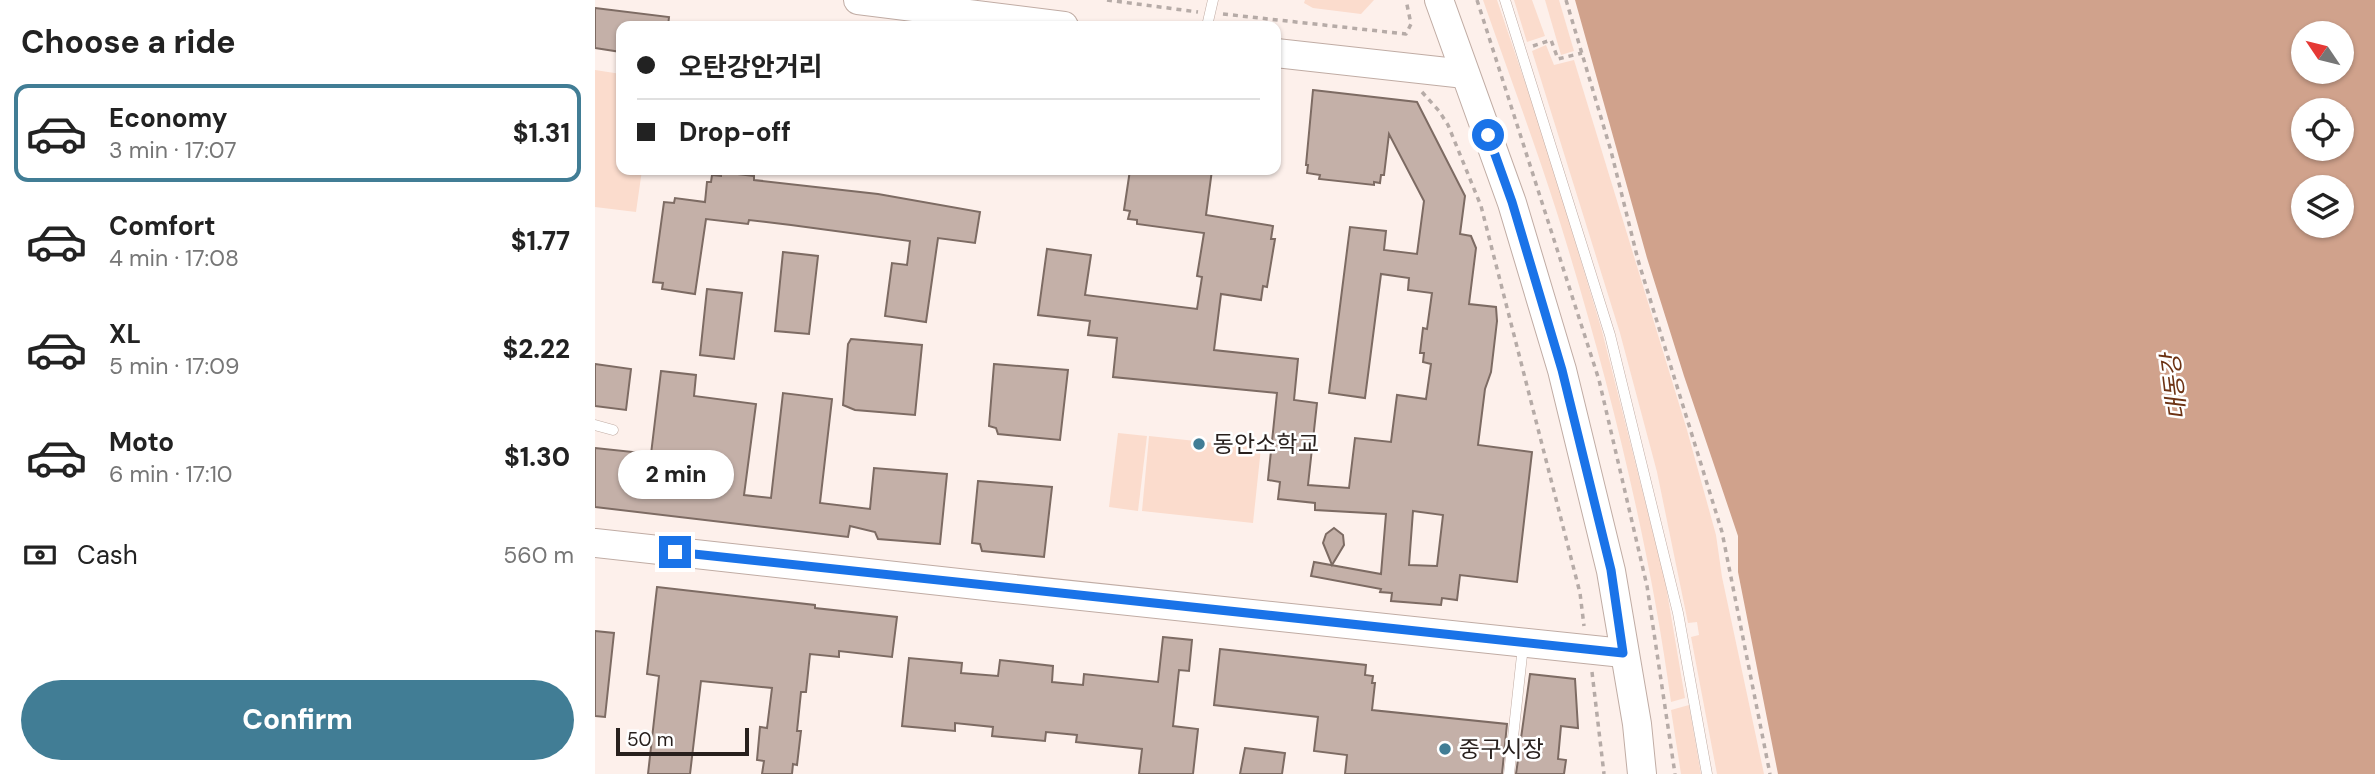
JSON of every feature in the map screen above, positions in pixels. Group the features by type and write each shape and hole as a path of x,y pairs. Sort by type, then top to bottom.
{"street":[{"path":"858,0 1024,21"},
{"path":"1439,0 1512,202 1562,370 1611,570 1637,724 1642,774"},
{"path":"1281,54 1465,74"},
{"path":"595,543 1623,653"}],"lane":[{"path":"1208,21 1213,0"},
{"path":"1506,0 1610,335 1678,613 1707,774"},
{"path":"595,425 613,430"},
{"path":"1509,774 1523,643"}],"path":[{"path":"1107,0 1406,34 1411,24 1406,0"},
{"path":"1566,0 1611,151 1638,260 1721,532 1770,774"},
{"path":"1521,50 1551,40 1558,59 1582,53"},
{"path":"1415,90 1424,93 1448,125 1481,206 1580,593 1604,774"}],"shaded area":[{"path":"1305,0 1374,0 1361,14 1313,8 1304,3"},
{"path":"1483,0 1497,0 1546,144 1602,331 1665,580 1685,698 1671,702 1651,579 1625,457 1593,335 1558,216"},
{"path":"1514,0 1532,0 1545,36 1527,42"},
{"path":"1545,0 1559,0 1574,51 1561,55"},
{"path":"1546,45 1554,65 1574,60 1687,430 1716,535 1722,577 1764,774 1717,774 1691,637 1699,635 1697,622 1688,623 1657,472 1620,333 1532,51"},
{"path":"595,70 616,73 616,175 641,175 636,212 595,207"},
{"path":"1118,433 1147,436 1138,511 1109,507"},
{"path":"1149,436 1261,448 1253,523 1142,511"},
{"path":"1689,705 1701,774 1681,774 1671,710"}],"water":[{"name":"대동강","path":"1575,0 2375,0 2375,774 1778,774 1738,572 1738,536 1647,258"}],"building":[{"path":"595,8 669,17 669,21 616,21 616,51 595,48"},
{"path":"1313,90 1417,102 1465,196 1460,234 1471,236 1476,248 1469,304 1496,307 1497,321 1478,445 1532,452 1517,582 1460,575 1457,600 1442,598 1441,605 1391,601 1392,593 1380,592 1381,589 1311,576 1314,562 1381,574 1386,514 1315,510 1315,503 1278,499 1280,482 1268,480 1277,393 1113,377 1117,338 1088,335 1090,321 1038,315 1047,249 1091,255 1085,295 1197,309 1202,277 1197,276 1204,233 1137,224 1137,220 1128,219 1130,211 1124,210 1129,175 1211,175 1206,215 1273,226 1271,239 1275,239 1267,287 1263,286 1261,300 1221,294 1214,350 1298,359 1294,400 1317,403 1308,485 1349,488 1355,438 1391,442 1397,395 1426,399 1431,364 1423,362 1424,353 1420,353 1423,328 1427,329 1432,293 1408,290 1409,278 1381,274 1365,398 1329,393 1350,227 1386,231 1384,250 1417,254 1424,201 1389,134 1384,175 1381,175 1380,183 1374,182 1374,185 1319,179 1320,175 1307,173","holes":["1413,511 1443,515 1437,566 1409,565"]},
{"path":"712,175 754,176 754,180 878,194 980,212 975,243 938,238 926,322 885,316 892,263 907,265 910,241 791,225 706,219 695,294 662,289 663,283 653,282 664,202 674,203 675,198 705,202 707,182 711,182"},
{"path":"783,252 818,256 809,334 775,331"},
{"path":"707,289 742,293 734,359 700,355"},
{"path":"851,339 922,345 915,415 855,410 843,405 848,344"},
{"path":"595,364 631,369 626,410 595,406"},
{"path":"994,364 1068,370 1060,440 998,434 996,428 989,426"},
{"path":"661,371 696,375 694,396 756,404 744,495 771,498 783,393 832,399 820,503 870,509 874,468 947,474 940,544 878,539 875,532 850,526 848,537 595,507 595,448 651,454"},
{"path":"978,481 1052,487 1044,557 982,551 980,544 972,543"},
{"path":"1334,528 1343,535 1344,545 1332,565 1323,543 1326,534"},
{"path":"657,587 897,617 892,657 839,651 839,657 810,654 806,692 801,692 797,731 801,731 797,765 793,764 792,774 762,774 764,761 757,760 760,727 767,728 772,688 701,681 690,774 648,774 659,676 647,674"},
{"path":"595,631 614,633 605,717 595,716"},
{"path":"1163,637 1192,640 1189,671 1179,670 1173,726 1198,729 1193,774 1139,774 1142,749 1076,742 1077,735 1046,732 1045,741 992,736 993,727 955,723 955,731 902,726 909,658 962,663 961,673 998,676 1000,660 1053,666 1052,682 1083,685 1084,674 1158,682"},
{"path":"1220,649 1366,665 1365,675 1373,676 1372,683 1375,683 1372,710 1507,724 1502,774 1345,774 1347,755 1314,751 1318,717 1214,705"},
{"path":"1530,674 1575,679 1578,728 1561,726 1558,759 1566,760 1564,774 1516,774"},
{"path":"1245,748 1285,753 1282,774 1240,774"}],"place":[{"name":"동안소학교","path":"1199,444"},
{"name":"중구시장","path":"1445,749"}],"route":[{"path":"675,552 1623,653 1611,570 1562,370 1512,202 1488,135"}]}
